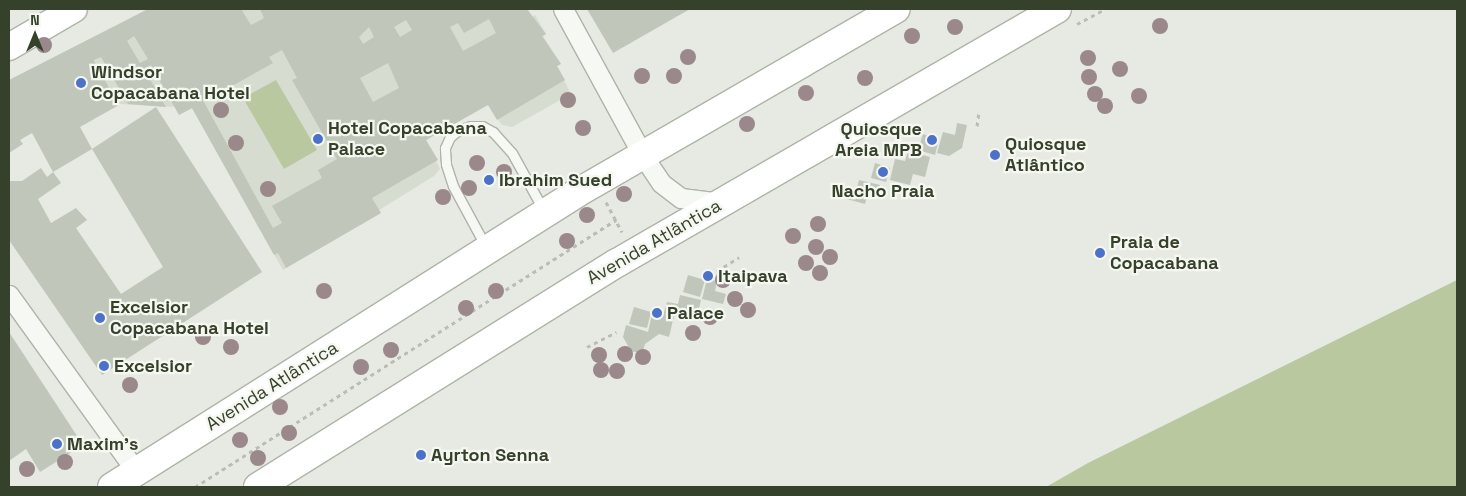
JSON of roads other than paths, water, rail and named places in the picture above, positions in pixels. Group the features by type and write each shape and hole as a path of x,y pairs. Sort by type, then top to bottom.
{"highway":[{"name":"Avenida Atlântica","path":"112,487 545,213 896,9"},
{"name":"Avenida Atlântica","path":"258,487 478,348 720,203 1057,9"}],"main road":[{"path":"9,47 74,9"}],"street":[{"path":"563,9 643,156 671,193 681,198 720,203"},
{"path":"9,294 136,471"}],"lane":[{"path":"488,249 453,186 446,164 445,148 450,137 458,130 477,126 493,132 512,153 545,213"}],"place":[{"name":"Windsor Copacabana Hotel","path":"81,83"},
{"name":"Hotel Copacabana Palace","path":"318,139"},
{"name":"Quiosque Areia MPB","path":"932,140"},
{"name":"Quiosque Atlântico","path":"995,155"},
{"name":"Nacho Praia","path":"883,172"},
{"name":"Ibrahim Sued","path":"489,180"},
{"name":"Praia de Copacabana","path":"1100,253"},
{"name":"Itaipava","path":"708,276"},
{"name":"Palace","path":"657,313"},
{"name":"Excelsior Copacabana Hotel","path":"100,318"},
{"name":"Excelsior","path":"104,366"},
{"name":"Maxim's","path":"57,444"},
{"name":"Ayrton Senna","path":"421,455"}]}
